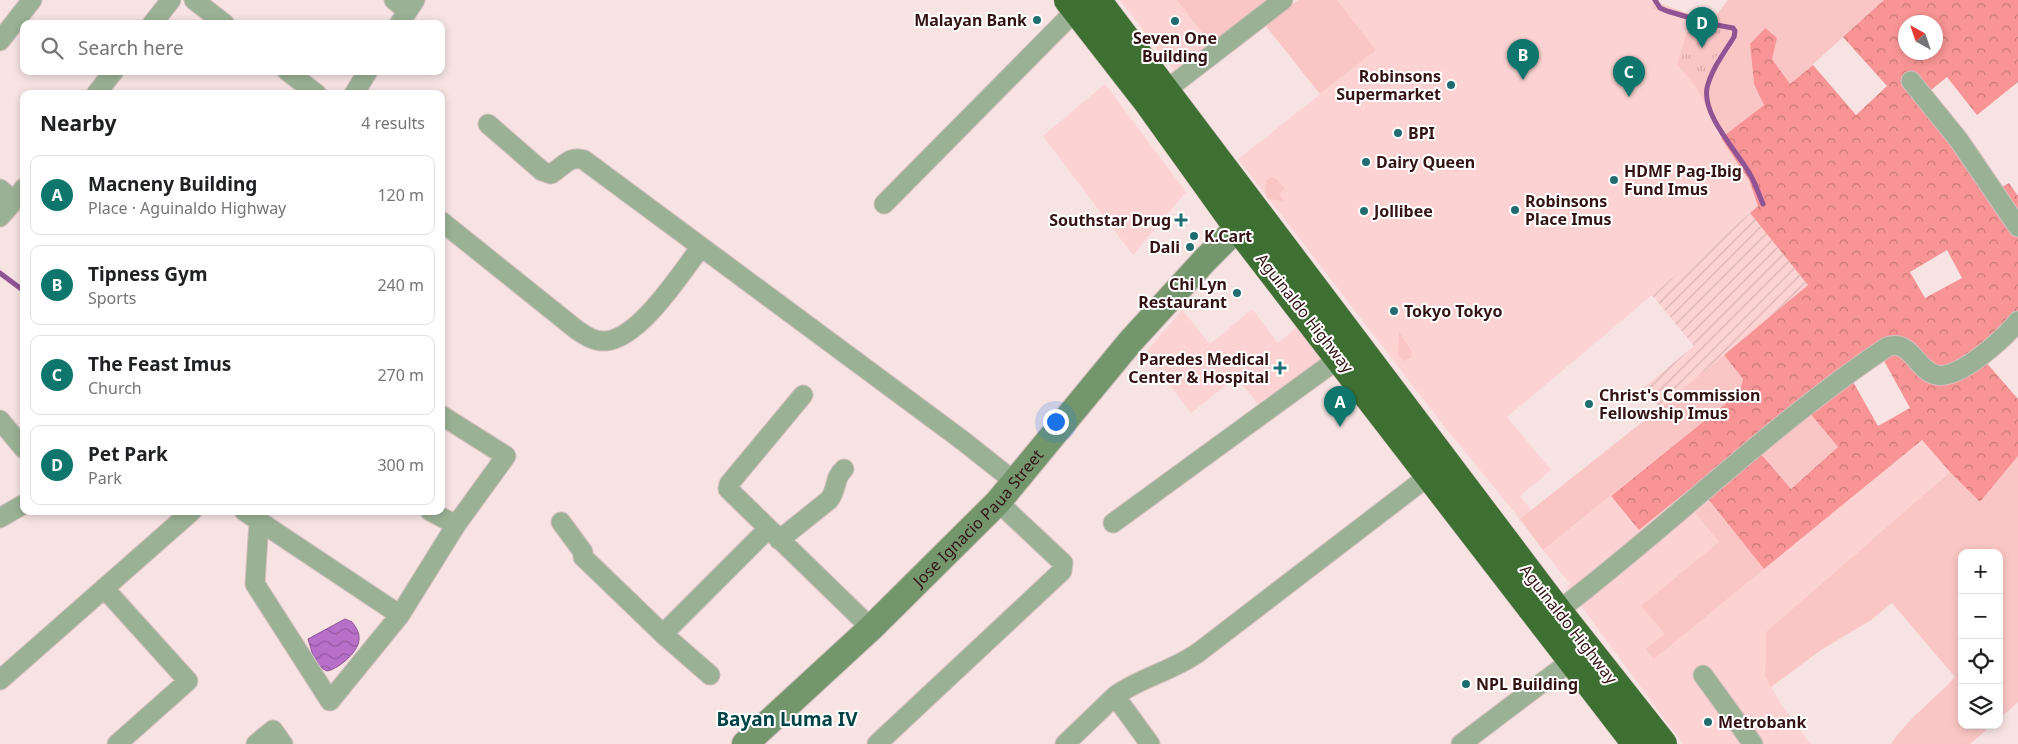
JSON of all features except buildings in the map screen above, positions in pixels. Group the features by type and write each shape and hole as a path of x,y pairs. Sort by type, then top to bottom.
{"highway":[{"name":"Aguinaldo Highway","path":"1083,2 1550,617 1663,744"},
{"name":"Aguinaldo Highway","path":"1550,617 1571,661 1636,744"}],"street":[{"path":"0,41 32,0"},
{"path":"155,20 172,0"},
{"path":"194,0 220,20"},
{"path":"1157,97 1283,0"},
{"path":"884,204 1083,2"},
{"path":"102,90 112,75"},
{"path":"292,75 312,90"},
{"path":"356,90 366,75"},
{"path":"1911,81 1958,139 2018,227"},
{"path":"488,124 542,171 551,174 569,160 577,158 584,160 1016,482"},
{"path":"0,216 12,193"},
{"name":"Jose Ignacio Paua Street","path":"745,744 871,628 998,502 1130,342 1205,260 1248,220"},
{"path":"445,224 577,330 600,341 613,339 632,329 661,300 701,247"},
{"path":"1550,617 1790,418 1843,377 1887,347 1894,344 1902,347 1937,376 1953,372 1972,361 2001,339 2018,321"},
{"path":"1113,523 1349,351"},
{"path":"803,395 730,484 728,489 871,628"},
{"path":"252,516 254,584 330,701 400,615 456,526 506,456 445,418"},
{"path":"0,420 20,444"},
{"path":"663,634 774,535 829,500 834,492 836,480 844,469"},
{"path":"1065,744 1124,689 1178,666 1199,652 1438,469"},
{"path":"877,744 1062,571 1063,563 998,502"},
{"path":"0,518 20,506"},
{"path":"0,680 187,515"},
{"path":"437,515 456,526"},
{"path":"252,516 400,615"},
{"path":"561,522 582,552 583,557 710,676"},
{"path":"104,588 188,681 117,744"},
{"path":"1461,744 1571,661"},
{"path":"1703,675 1753,744"},
{"path":"1115,696 1150,744"},
{"path":"256,744 273,730 282,744"}],"shaded area":[{"path":"1120,0 1269,0 1175,72"},
{"name":"Robinsons Place Imus","path":"1337,0 1653,0 1653,9 1731,32 1717,132 1749,180 1758,206 1507,417 1551,470 1520,496 1531,510 1520,519 1440,421 1238,159 1376,50"},
{"path":"1105,84 1186,192 1133,255 1043,136"},
{"path":"1750,213 1808,285 1660,408 1643,388 1694,346 1652,295"},
{"path":"1252,309 1278,343 1297,327 1324,360 1263,410 1236,377 1191,413 1145,353 1182,310 1210,344"},
{"path":"1922,439 1950,472 1766,632 1765,676 1780,702 1810,744 1683,744 1567,587 1570,584 1543,550 1611,496 1639,530 1696,484 1709,501 1695,513 1719,542 1642,606 1665,634 1654,659"}],"green space":[{"path":"1177,0 1269,0 1211,44"},
{"path":"1298,0 1337,0 1376,50 1320,94 1265,25"},
{"path":"1653,0 1659,0 1659,3 1711,22 1728,0 1884,0 1790,85 1772,59 1764,28 1750,45 1754,84 1764,105 1721,138 1697,88 1730,32 1652,9"},
{"path":"1884,0 2018,0 2018,82 1977,115 1947,77 1931,90 1979,151 2002,187 2009,183 2018,196 2018,334 1984,360 2018,399 2018,456 1980,502 1922,440 1764,569 1696,484 1639,530 1611,496 1740,392 1743,379 1724,355 1808,285 1750,213 1758,206 1749,180 1721,138 1764,105 1754,84 1750,44 1765,28 1777,38 1772,59 1790,84 1813,65 1856,115 1887,86 1843,37","holes":["1947,250 1962,278 1925,298 1910,272","1883,359 1910,408 1878,426 1852,380","1808,411 1838,447 1791,489 1761,454"]},
{"path":"1691,20 1731,32 1697,88 1677,64"},
{"path":"1271,177 1278,180 1285,189 1279,194 1284,201 1268,199 1265,194 1266,181"},
{"path":"1399,332 1412,352 1411,358 1403,361 1398,355"},
{"path":"1724,355 1743,379 1740,392 1543,550 1520,519"},
{"path":"1808,411 1838,447 1791,489 1760,453"},
{"path":"2018,456 2018,702 2003,715 2003,549 1958,549 1958,729 1987,729 1970,744 1891,744 1913,717 1955,677 1892,603 1871,620 1821,650 1771,687 1765,676 1766,632 1950,472 1980,502"},
{"path":"1709,501 1764,569 1654,659 1646,649 1665,634 1641,606 1719,542 1695,513"}],"water":[{"path":"345,619 352,622 357,629 359,642 357,648 343,663 327,671 316,662 308,639"}],"waterway":[{"path":"1655,0 1660,8 1667,11 1711,24 1733,28 1735,31 1734,37 1711,75 1707,88 1707,99 1715,122 1751,176 1763,204"},
{"path":"0,273 20,288"}],"place":[{"name":"Malayan Bank","path":"1037,20"},
{"name":"Seven One Building","path":"1175,21"},
{"name":"Pet Park","path":"1702,48"},
{"name":"Tipness Gym","path":"1523,80"},
{"name":"Robinsons Supermarket","path":"1451,85"},
{"name":"The Feast Imus","path":"1629,97"},
{"name":"BPI","path":"1398,133"},
{"name":"Dairy Queen","path":"1366,162"},
{"name":"HDMF Pag-Ibig Fund Imus","path":"1614,180"},
{"name":"Robinsons Place Imus","path":"1515,210"},
{"name":"Jollibee","path":"1364,211"},
{"name":"Southstar Drug","path":"1181,220"},
{"name":"K.Cart","path":"1194,236"},
{"name":"Dali","path":"1190,247"},
{"name":"Chi Lyn Restaurant","path":"1237,293"},
{"name":"Tokyo Tokyo","path":"1394,311"},
{"name":"Paredes Medical Center & Hospital","path":"1280,368"},
{"name":"Christ's Commission Fellowship Imus","path":"1589,404"},
{"name":"Macneny Building","path":"1340,427"},
{"name":"NPL Building","path":"1466,684"},
{"name":"Metrobank","path":"1708,722"}],"district":[{"name":"Bayan Luma IV","path":"787,719"}]}
